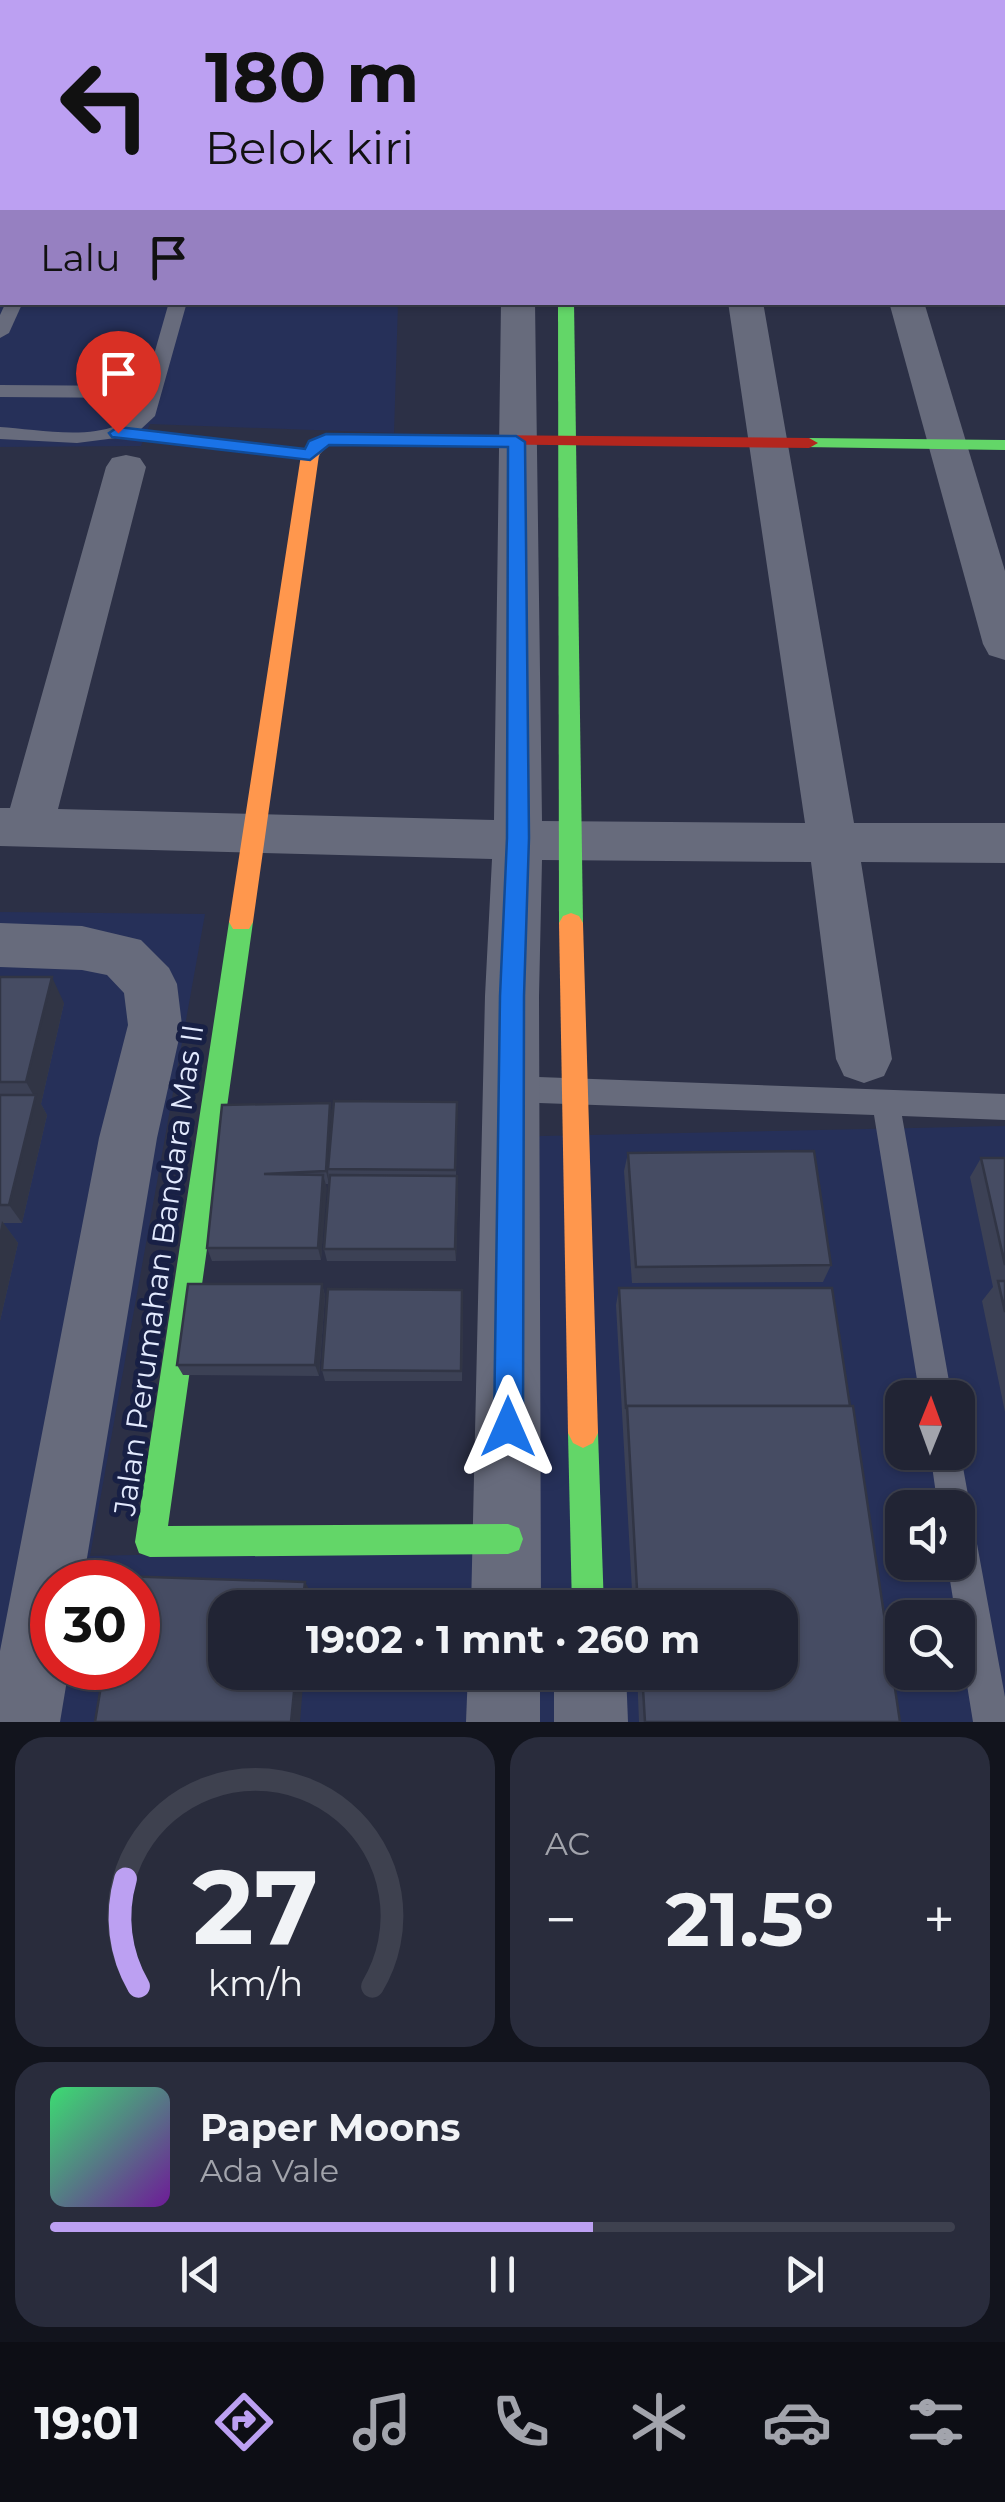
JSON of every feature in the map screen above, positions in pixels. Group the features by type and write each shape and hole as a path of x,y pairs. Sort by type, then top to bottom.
{"street":[{"path":"507,1590 510,1089 518,838 518,305"},
{"path":"566,305 572,1089 587,1590"},
{"path":"745,305 864,1059"},
{"path":"907,305 1005,644"},
{"path":"252,831 310,455 315,445 326,440 1005,445"},
{"path":"122,450 14,827 571,841 1005,843"},
{"name":"Jalan Perumahan Bandara Mas II","path":"252,831 150,1542 508,1539"},
{"path":"0,945 82,948 122,956 150,984 155,1025 121,1176 23,1722"},
{"path":"503,1722 504,1690"},
{"path":"591,1690 592,1722"}],"lane":[{"path":"0,334 13,305"},
{"path":"122,450 146,416 177,305"},
{"path":"0,391 152,392"},
{"path":"0,433 122,450 310,455"},
{"path":"510,1089 1005,1107"},
{"path":"886,1104 933,1380"},
{"path":"967,1580 991,1722"}],"shaded area":[{"path":"0,305 398,305 394,433 150,424 141,446 0,447"},
{"path":"0,912 205,914 90,1556 485,1547 495,1137 1005,1126 1005,1722 0,1722"}],"building":[{"path":"0,977 52,977 26,1082 0,1082"},
{"path":"0,1095 36,1095 9,1205 0,1205"},
{"path":"334,1101 457,1102 455,1170 328,1169"},
{"path":"330,1103 326,1171 264,1174 323,1175 318,1248 207,1248 222,1105"},
{"path":"814,1151 831,1265 636,1267 628,1153"},
{"path":"981,1158 1005,1158 1005,1265"},
{"path":"330,1175 457,1176 455,1249 324,1249"},
{"path":"998,1281 1005,1281 1005,1312"},
{"path":"188,1284 322,1284 315,1365 177,1365"},
{"path":"619,1288 832,1288 850,1406 626,1409"},
{"path":"328,1289 462,1290 461,1371 322,1370"},
{"path":"627,1406 853,1406 885,1621 885,1690 895,1690 900,1722 645,1722 643,1690 798,1690 798,1590 637,1590"},
{"path":"160,1577 305,1582 304,1590 208,1590 208,1690 294,1690 291,1722 95,1722 100,1690 160,1690"}],"traffic: fast":[{"path":"566,305 571,923"},
{"path":"809,443 1005,445"},
{"path":"241,922 150,1542 508,1539"},
{"path":"583,1433 587,1590"}],"traffic: slow":[{"path":"241,922 310,455 315,445 326,439 471,440"},
{"path":"571,923 583,1433"}],"traffic: jam":[{"path":"471,440 809,443"}],"route":[{"path":"118,433 310,455 315,445 326,440 516,442 518,838 512,996 508,1427"}]}
